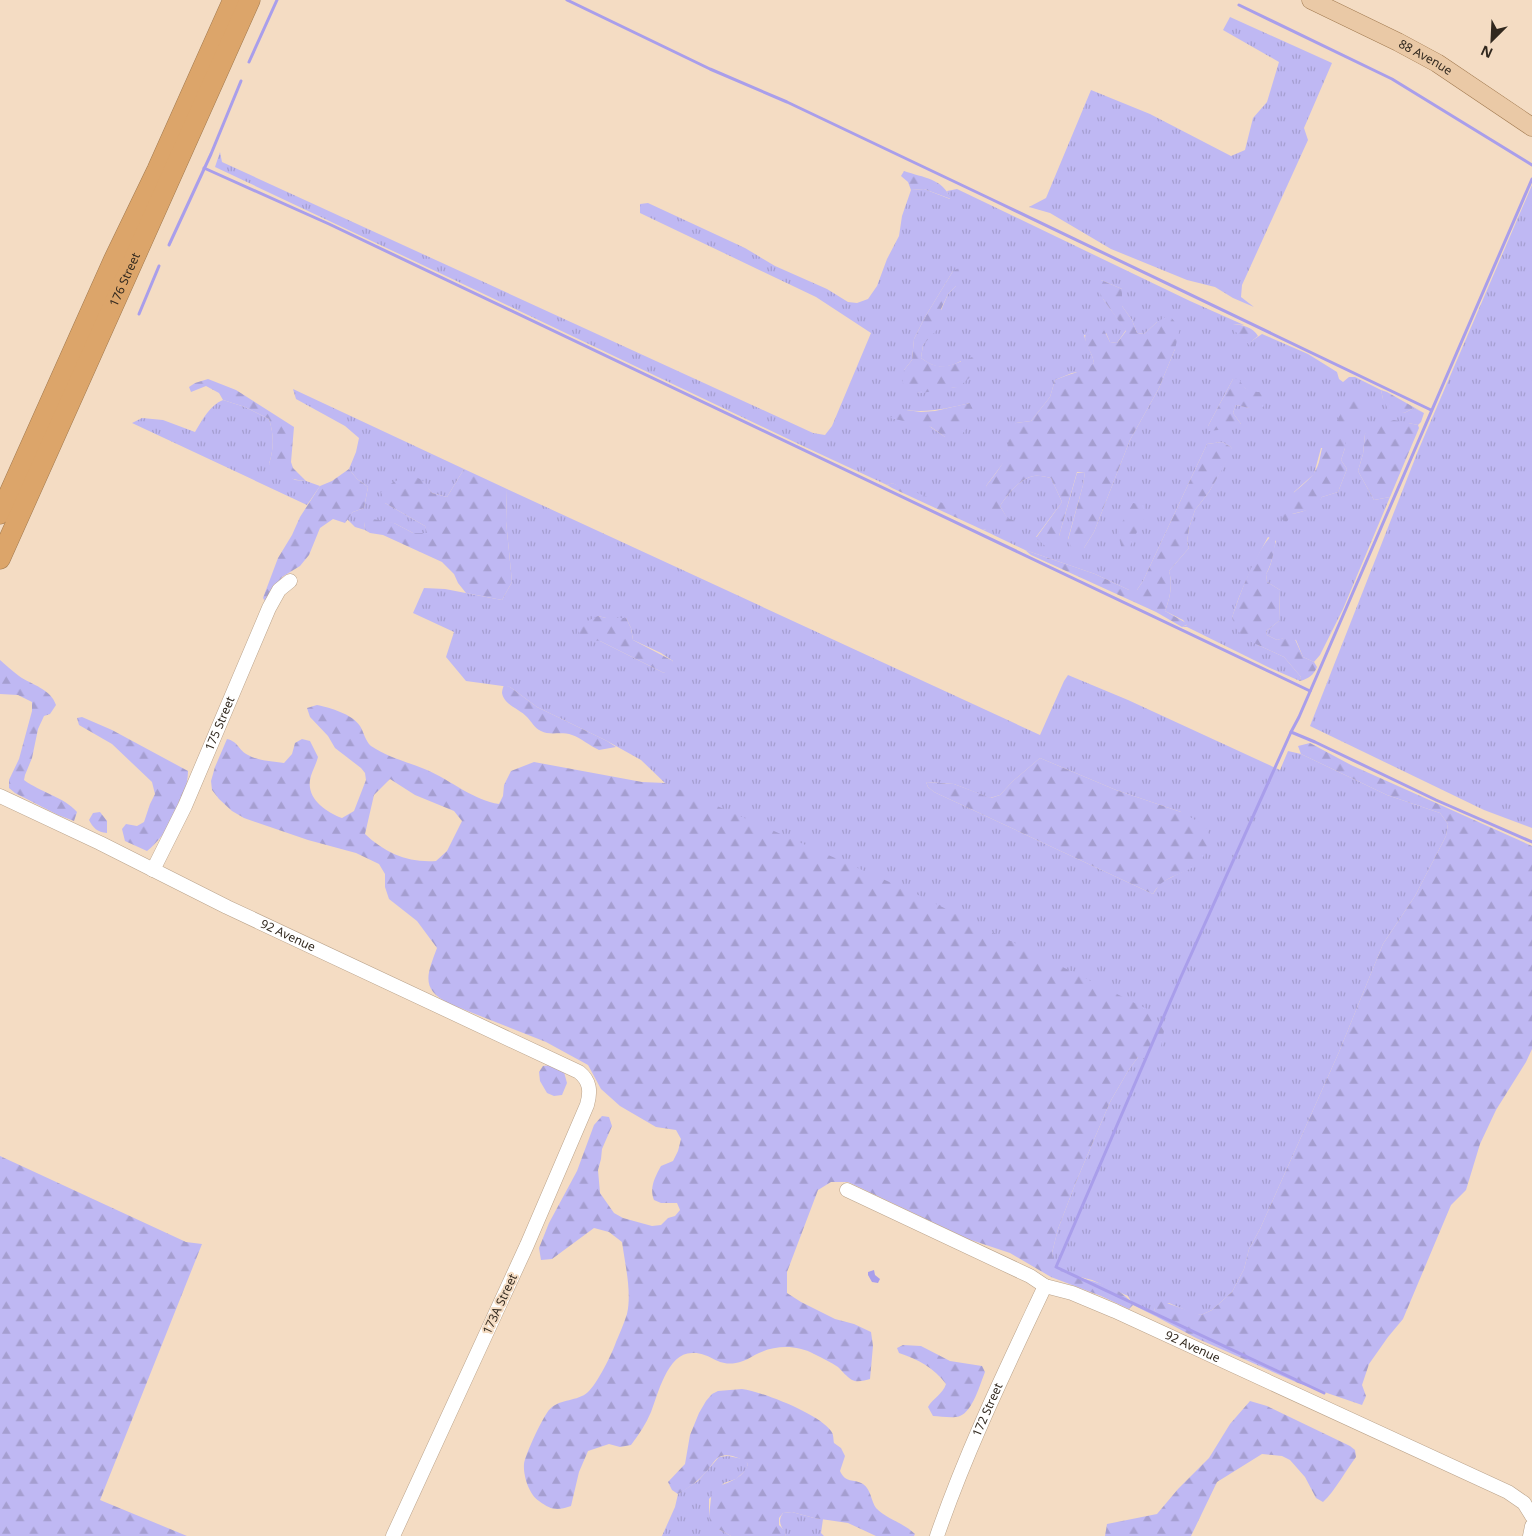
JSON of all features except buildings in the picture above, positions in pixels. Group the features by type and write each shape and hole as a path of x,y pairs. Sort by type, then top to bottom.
{"highway":[{"name":"176 Street","path":"0,514 233,0"},
{"name":"176 Street","path":"0,560 250,0"}],"main road":[{"name":"88 Avenue","path":"1311,0 1438,63 1532,127"}],"street":[{"name":"175 Street","path":"153,870 185,806 269,608 279,590 290,581"},
{"name":"92 Avenue","path":"0,796 283,934 579,1072"},
{"name":"173A Street","path":"393,1536 527,1245 587,1105 588,1081 579,1072"},
{"name":"92 Avenue","path":"847,1190 1030,1276 1045,1286 1072,1293 1106,1307 1508,1492 1524,1503 1532,1515"},
{"name":"172 Street","path":"937,1536 972,1443 1045,1286"},
{"path":"1530,1536 1532,1526"}],"green space":[{"path":"1230,17 1332,63 1304,128 1308,140 1242,285 1241,297 1254,307 1233,298 1215,287 1187,280 1111,249 1050,213 1029,207 1046,198 1091,90 1150,114 1231,156 1245,150 1253,118 1267,102 1279,62 1223,30"},
{"path":"220,152 222,162 813,433 825,435 832,426 871,333 816,297 640,213 640,204 648,203 745,248 775,266 827,289 848,302 857,303 868,299 877,286 887,259 899,236 902,216 911,190 924,189 950,199 947,191 957,189 1244,325 1233,324 1249,344 1262,334 1308,354 1337,372 1339,379 1343,382 1349,377 1355,377 1381,390 1383,399 1404,413 1414,408 1424,413 1418,425 1408,423 1365,434 1363,454 1358,471 1374,500 1390,497 1343,609 1320,655 1314,662 1303,657 1296,640 1285,638 1277,640 1267,635 1266,631 1279,621 1280,590 1267,582 1266,574 1276,541 1268,537 1248,577 1232,618 1258,645 1284,657 1301,677 1300,681 1187,627 1182,627 1187,625 1183,620 1165,611 1171,581 1169,571 1189,548 1187,542 1189,528 1195,510 1209,492 1232,451 1231,447 1222,442 1207,444 1143,581 1137,590 1129,590 1095,574 1025,550 892,483 887,485 805,447 215,167","holes":["953,271 956,286 948,294 930,336 923,345 921,358 941,367 961,361 956,388 946,386 919,393 904,370 912,360 914,339","1101,280 1122,289 1122,306 1132,320 1137,333 1144,334 1157,322 1175,349 1159,388 1130,440 1094,532 1084,548 1068,539 1085,472 1077,473 1059,536 1036,537 1062,502 1051,478 1034,476 1019,483 1000,506 1007,518 986,486 1007,458 1009,440 1016,423 1031,421 1050,397 1055,380 1072,373 1084,371 1094,363 1084,335 1106,333 1110,342 1117,343 1126,330 1103,299","1233,379 1250,392 1250,408 1236,405 1233,413 1241,424 1208,426","970,403 945,437 906,410 931,410","1321,448 1345,448 1341,460 1347,469 1338,492 1322,497 1309,509 1292,514 1294,492 1314,474"]},
{"path":"904,171 932,180 943,187 951,199 924,189 911,190 908,182 901,176"},
{"path":"1532,185 1532,828 1484,810 1310,726 1418,451"},
{"path":"959,268 960,275 956,286 948,294 941,309 944,322 923,345 921,358 928,363 948,366 975,356 975,371 956,388 950,387 920,393 902,383 904,370 912,360 914,339 925,317 953,271"},
{"path":"1101,280 1122,289 1122,306 1132,320 1137,333 1144,334 1157,322 1169,315 1180,328 1175,349 1159,388 1130,440 1094,532 1084,548 1073,550 1068,540 1085,472 1077,472 1059,536 1050,550 1036,538 1062,502 1051,478 1029,477 1014,488 1000,506 1007,518 1016,521 1014,532 1006,528 992,514 986,486 1004,461 1008,447 1006,431 1016,423 1031,421 1050,397 1055,380 1080,371 1094,363 1085,341 1086,332 1089,327 1101,324 1110,342 1117,343 1126,331 1103,299 1097,287"},
{"path":"1233,324 1244,326 1258,336 1249,345 1242,336 1234,331"},
{"path":"1239,378 1248,390 1262,392 1266,401 1263,407 1249,408 1236,405 1233,413 1241,424 1236,428 1209,431 1208,426 1233,379"},
{"path":"208,379 236,390 294,427 291,462 293,468 306,481 285,477 276,472 269,464 273,441 269,419 245,407 223,400 219,393 206,386 191,392 189,387"},
{"path":"293,389 464,469 447,497 432,493 423,481 385,503 425,526 428,533 413,533 394,523 364,522 365,530 355,527 347,519 353,512 364,508 368,487 357,479 349,469 359,438 345,426 296,399"},
{"path":"1381,390 1424,413 1414,408 1404,413 1388,409"},
{"path":"1351,391 1357,392 1357,397 1364,401 1355,415 1342,424 1337,421 1341,413 1347,408"},
{"path":"223,400 245,407 269,419 273,441 269,464 295,480 306,481 320,486 307,505 132,423 142,418 163,420 195,432 210,409"},
{"path":"970,403 974,412 973,416 966,430 957,438 945,437 931,427 890,418 906,410 935,411"},
{"path":"1394,420 1418,425 1419,428 1390,497 1374,500 1358,471 1363,454 1365,434 1375,426"},
{"path":"1335,434 1341,434 1345,438 1345,448 1341,460 1347,469 1338,492 1322,497 1316,508 1292,514 1286,523 1282,519 1284,505 1293,493 1314,473 1322,448"},
{"path":"1222,442 1231,447 1233,451 1209,492 1195,510 1189,528 1187,542 1189,548 1169,571 1170,591 1165,611 1188,624 1182,627 1156,612 1031,555 1025,550 1095,574 1129,590 1137,590 1143,581 1207,444"},
{"path":"349,469 357,479 368,487 364,508 353,512 345,523 333,519 320,528 309,555 300,566 282,577 265,601 263,598 278,558 300,517 320,486 332,481"},
{"path":"464,469 507,489 506,521 512,582 502,600 466,593 454,574 442,562 383,535 370,533 365,530 364,522 373,519 394,523 413,533 427,533 425,526 385,503 381,492 390,484 402,478 414,477 425,483 432,493 447,497"},
{"path":"892,483 958,509 985,524 986,529 983,530 887,485"},
{"path":"507,489 1040,735 1068,675 1128,700 1280,770 1288,751 1301,754 1387,795 1440,813 1448,824 1446,836 1415,896 1383,944 1339,1052 1260,1229 1249,1249 1244,1269 1232,1292 1212,1310 1201,1315 1169,1303 1154,1308 1157,1317 1133,1305 1128,1296 1092,1280 1065,1273 1053,1263 1052,1253 1058,1229 1076,1182 1110,1102 1138,1057 665,783 641,760 537,707 510,687 466,681 446,657 454,632 413,613 424,588 445,589 502,600 512,582 506,521","holes":["598,616 626,618 631,628 633,640 661,653 673,661 664,673 600,641","1040,758 1116,790 1181,812 1190,868 1160,883 1153,894 934,792 928,787 926,782 954,784 990,798 1000,795"]},
{"path":"1133,503 1145,505 1145,516 1128,550 1122,550 1118,533"},
{"path":"1274,534 1273,554 1266,574 1267,582 1280,590 1279,621 1266,631 1267,635 1277,640 1293,635 1303,657 1314,662 1317,667 1314,672 1308,678 1300,681 1301,677 1284,657 1245,639 1237,630 1232,618 1255,560"},
{"path":"598,616 626,618 631,628 633,640 673,661 670,669 664,673 600,641 581,639 577,626"},
{"path":"0,660 19,676 46,691 54,700 56,705 50,714 44,716 38,729 32,758 24,780 72,807 77,812 74,821 58,815 9,788 9,780 19,759 32,711 32,702 18,695 0,694"},
{"path":"504,685 510,687 537,707 616,747 599,750 572,735 548,733 539,730 524,714 506,701 502,693"},
{"path":"317,705 347,715 361,728 371,746 392,757 436,774 472,795 499,804 503,796 504,785 511,771 534,762 642,782 665,783 912,892 1151,1011 1164,1031 1160,1052 1152,1060 1138,1057 1110,1102 1076,1182 1058,1229 1052,1253 1054,1263 1066,1273 1102,1284 1120,1292 1133,1305 1129,1309 1051,1277 1010,1253 968,1239 848,1182 831,1182 818,1190 787,1272 787,1293 835,1319 854,1324 871,1332 873,1346 870,1379 854,1381 829,1362 807,1351 794,1348 779,1347 766,1350 734,1363 721,1362 699,1353 683,1355 670,1367 660,1386 649,1416 631,1445 620,1447 609,1444 588,1451 579,1472 571,1506 554,1509 539,1501 532,1494 525,1474 525,1459 531,1444 550,1409 559,1403 584,1395 596,1382 611,1354 627,1314 629,1297 622,1242 609,1232 594,1228 552,1259 541,1260 539,1248 549,1223 577,1171 594,1125 602,1116 609,1117 612,1126 602,1149 598,1170 600,1193 614,1213 623,1218 652,1226 661,1225 668,1218 675,1216 680,1210 677,1203 661,1203 654,1200 652,1187 661,1166 673,1161 681,1139 676,1130 656,1127 620,1106 601,1089 588,1065 546,1042 450,1004 434,993 428,980 437,948 417,921 389,899 385,887 385,874 379,864 356,853 308,840 244,818 232,811 219,799 212,790 211,781 227,739 234,742 252,757 284,763 292,754 295,743 302,739 310,741 318,757 310,780 311,793 315,799 324,808 342,818 354,811 366,780 365,773 335,748 328,736 310,717 307,708","holes":["390,779 415,795 454,811 462,821 447,851 436,861 416,860 398,855 381,847 365,834 374,795"]},
{"path":"82,717 112,730 188,771 184,792 175,815 162,836 147,851 125,841 122,829 126,824 137,826 144,822 155,794 152,782 112,744 79,725 77,718"},
{"path":"1310,743 1351,765 1532,846 1532,1049 1496,1110 1480,1144 1466,1190 1451,1205 1403,1319 1369,1364 1362,1385 1366,1396 1362,1405 1298,1383 1196,1338 1157,1317 1154,1308 1158,1300 1201,1315 1212,1310 1232,1292 1244,1269 1249,1249 1260,1229 1339,1052 1383,944 1415,896 1446,836 1448,824 1440,813 1387,795 1301,754 1298,746"},
{"path":"1040,758 1116,790 1181,812 1206,826 1211,840 1203,857 1188,870 1157,887 1153,894 934,792 928,787 926,782 954,784 991,798 1000,795"},
{"path":"100,812 107,821 107,833 96,829 89,820 93,813"},
{"path":"551,1065 564,1072 567,1083 562,1095 554,1096 547,1093 540,1081 539,1072 543,1066"},
{"path":"0,1156 186,1242 202,1244 100,1500 187,1536 0,1536"},
{"path":"903,1345 921,1346 950,1361 982,1366 985,1372 976,1397 965,1413 954,1417 933,1416 928,1407 943,1391 946,1384 925,1365 899,1353 897,1348"},
{"path":"742,1389 763,1394 790,1405 825,1424 832,1432 834,1443 841,1448 845,1456 840,1471 842,1475 847,1479 866,1486 876,1508 911,1530 915,1534 914,1536 876,1536 848,1523 814,1518 792,1512 783,1513 779,1518 779,1525 784,1530 786,1536 731,1536 711,1525 709,1516 712,1489 738,1477 748,1464 734,1456 726,1455 719,1457 700,1478 678,1494 672,1490 668,1482 685,1464 690,1435 706,1401 712,1394 718,1391"},
{"path":"1250,1401 1267,1406 1355,1450 1356,1457 1323,1502 1316,1498 1305,1477 1290,1460 1282,1456 1262,1454 1217,1482 1191,1536 1105,1536 1107,1524 1157,1514 1178,1489 1209,1458 1230,1424"},
{"path":"728,1456 743,1459 748,1464 746,1470 736,1479 724,1483 709,1499 709,1516 720,1530 731,1536 662,1536 675,1507 678,1494 698,1481 719,1457"},
{"path":"792,1512 823,1519 821,1533 824,1536 786,1536 781,1525 781,1516 783,1513"}],"shaded area":[{"path":"874,1270 875,1275 880,1279 878,1283 872,1282 868,1275 868,1272"}],"waterway":[{"path":"249,62 277,0"},
{"path":"567,0 710,69 787,102 1431,410"},
{"path":"1239,5 1392,79 1532,165"},
{"path":"169,245 211,154 241,81"},
{"path":"204,168 329,224 1310,691"},
{"path":"1324,1393 1056,1267 1180,979 1299,717 1532,179"},
{"path":"139,314 159,266"},
{"path":"1291,732 1436,800 1532,842"}]}
